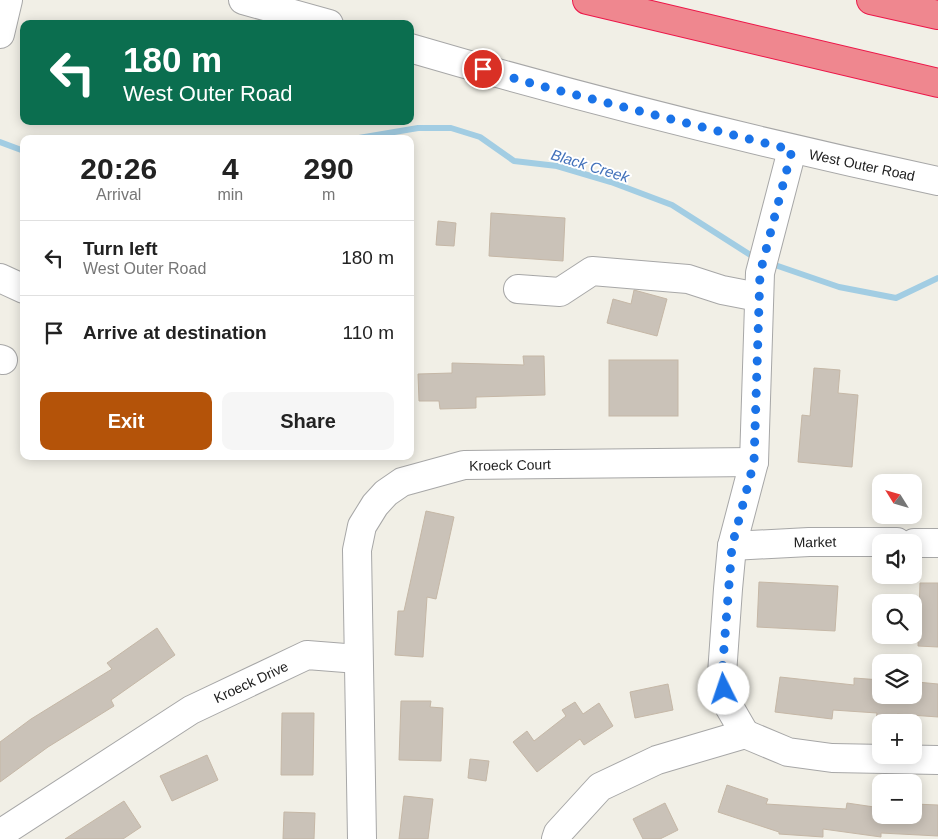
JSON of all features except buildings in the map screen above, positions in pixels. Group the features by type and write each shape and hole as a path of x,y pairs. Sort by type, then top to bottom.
{"highway":[{"path":"587,0 938,83"},
{"path":"871,0 938,15"}],"street":[{"path":"0,34 8,0"},
{"path":"243,0 315,20"},
{"name":"West Outer Road","path":"414,49 537,85 792,150 938,181"},
{"path":"792,150 760,273 754,462 732,546 722,674 727,703 745,734 788,752 832,758 938,760"},
{"path":"518,289 560,292 592,271 688,279 722,290 758,297"},
{"path":"0,278 20,287"},
{"name":"Kroeck Court","path":"358,659 357,550 362,526 375,505 386,493 402,482 464,465 754,462"},
{"name":"Market","path":"732,546 809,542 872,542"},
{"path":"922,543 938,543"},
{"name":"Kroeck Drive","path":"0,834 191,710 307,655 358,659"},
{"path":"358,659 362,839"},
{"path":"556,839 558,833 600,787 657,760 745,734"}],"waterway":[{"name":"Black Creek","path":"377,135 418,128 451,128 480,137 514,161 557,166 611,182 672,205 752,256"},
{"name":"Black Creek","path":"0,142 20,150"},
{"name":"Black Creek","path":"775,265 839,287 896,298 938,278"}],"route":[{"path":"483,69 537,85 792,150 760,273 754,462 732,546 722,674 724,689"}]}
